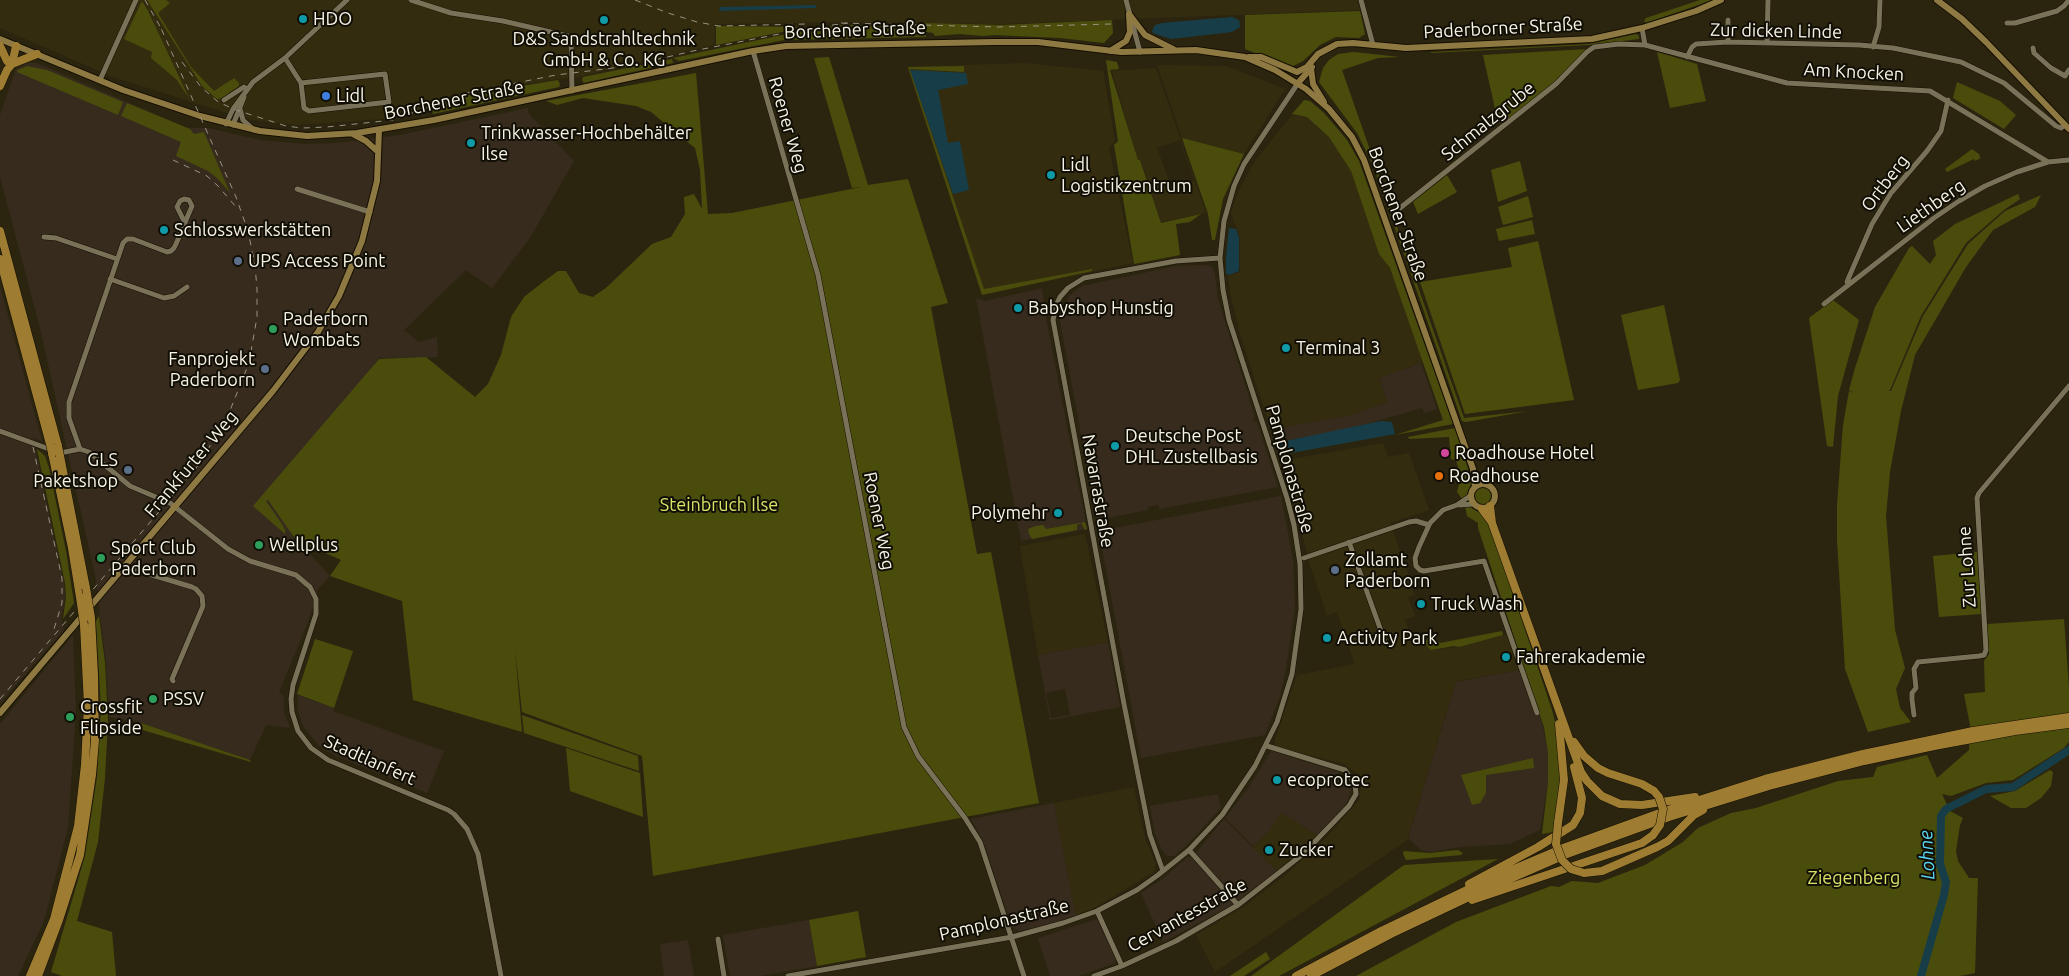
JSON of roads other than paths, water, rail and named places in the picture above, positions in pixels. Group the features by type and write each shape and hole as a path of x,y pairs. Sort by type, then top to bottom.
{"highway":[{"path":"0,46 9,65"},
{"path":"0,86 9,65 12,50 16,46"},
{"path":"9,65 37,54"},
{"path":"0,231 54,445 91,618 95,740 92,775 80,855 67,898 36,973"},
{"path":"0,259 54,445"},
{"path":"36,973 54,920 78,826 85,765 88,705 84,625 56,455"},
{"path":"1452,897 1465,886 1566,830 1578,818 1582,807 1581,786 1561,721 1492,523 1490,506"},
{"path":"1482,509 1492,523"},
{"path":"1296,976 1381,931 1452,897 1566,847 1658,813 1863,758 1982,730 2069,717"},
{"path":"1440,910 1449,910 1484,896 1642,843 1654,835 1660,825 1663,809 1659,797 1654,791 1642,784 1608,774 1590,762 1576,746 1561,721"},
{"path":"1561,721 1581,772 1593,789 1606,798 1631,806 1716,798"},
{"path":"1561,721 1564,780 1556,844 1562,860 1571,869 1584,873 1602,871 1657,847 1668,841 1694,815 1716,798"},
{"path":"1863,758 2069,724"},
{"path":"1311,976 1440,910 1567,854 1716,798"}],"main road":[{"name":"Paderborner Straße","path":"1324,51 1337,44 1352,43 1406,48 1592,39 1642,28 1696,11 1721,0"},
{"path":"1937,0 1962,19 1986,42 2067,127"},
{"path":"1129,14 1144,35 1176,50"},
{"path":"1110,51 1126,41 1130,32 1129,14"},
{"name":"Borchener Straße","path":"0,39 100,80 184,111 233,126 307,136 377,131 753,51 786,46 1038,42 1110,51 1196,50 1245,57 1298,83 1329,110 1352,137 1364,160 1473,469 1475,487"},
{"path":"1245,57 1261,57 1297,72 1307,67 1318,54 1324,51"},
{"path":"1298,83 1324,51"},
{"path":"1311,68 1313,84 1329,110"},
{"name":"Frankfurter Weg","path":"377,131 376,150 378,159"},
{"name":"Frankfurter Weg","path":"0,713 279,383 318,332 339,296 355,261 370,212 378,159 377,131"},
{"path":"352,134 366,141 376,150"},
{"name":"Borchener Straße","path":"1473,469 1483,484"},
{"path":"1483,484 1490,486 1494,492 1495,500 1490,506 1482,509 1473,504 1470,496 1475,487 1483,484"}],"street":[{"path":"100,80 136,0"},
{"path":"226,124 246,90 259,77 285,58 347,0"},
{"path":"410,0 451,13 503,21 568,36 571,41 572,91"},
{"path":"1126,0 1140,52"},
{"path":"1361,0 1373,46"},
{"path":"1767,43 1768,0"},
{"path":"1873,47 1879,27 1880,0"},
{"path":"2007,23 2015,23 2057,11 2069,0"},
{"path":"1728,20 1728,42"},
{"path":"1642,28 1645,45"},
{"name":"Zur dicken Linde","path":"1687,57 1692,47 1696,44 1728,42 1893,48 1962,62 2004,83 2056,126 2061,128 2067,127"},
{"name":"Am Knocken","path":"1594,47 1618,44 1645,45 1774,81 1798,84 1930,90 2048,162"},
{"name":"Schmalzgrube","path":"1396,212 1556,84 1594,47"},
{"path":"2033,48 2034,53 2051,68 2065,76 2069,70"},
{"name":"Roener Weg","path":"753,51 818,275 904,727 918,756 965,818 980,842 1024,976"},
{"path":"285,58 302,83 304,108 309,111 389,102 385,74 302,83"},
{"name":"Pamplonastraße","path":"788,976 1012,937 1064,923 1097,911 1135,891 1189,850 1210,829 1233,801 1267,746 1286,697 1294,664 1301,609 1299,558 1287,498 1229,320 1223,290 1220,258 1224,221 1234,186 1244,164 1298,83"},
{"path":"224,100 244,87 246,90"},
{"path":"233,126 246,90"},
{"name":"Ortberg","path":"1849,284 1849,277 1872,224 1890,193 1927,151 1941,131 1948,100"},
{"path":"240,108 243,120 255,130"},
{"name":"Liethberg","path":"1824,304 1934,218 1984,186 2048,162 2069,160"},
{"path":"297,189 370,212"},
{"path":"0,431 60,453 80,449 69,418 69,402 123,243 128,239 133,239 167,252 174,248 185,223"},
{"path":"44,237 56,238 117,259"},
{"name":"Navarrastraße","path":"1163,871 1150,835 1122,696 1053,320 1060,297 1068,288 1084,278 1176,261 1220,258"},
{"path":"110,279 164,298 174,296 187,287"},
{"name":"Zur Lohne","path":"1914,715 1912,694 1916,688 1914,669 1918,662 1984,655 1986,650 1977,498 1979,493 2069,386"},
{"name":"Stadtlanfert","path":"80,449 89,452 130,486 144,494 162,498 175,506 228,549 250,561 296,575 310,587 316,600 316,614 293,686 291,699 292,712 298,731 311,748 328,760 448,810 467,829 478,854 501,976"},
{"path":"1470,496 1457,505 1444,510 1429,525 1415,558 1418,569 1424,571 1484,561 1537,713"},
{"path":"1457,505 1473,504"},
{"path":"1304,558 1409,522 1416,521 1429,525"},
{"path":"1349,542 1385,642"},
{"path":"125,565 129,568 192,587 202,596 203,606 173,680"},
{"name":"Cervantesstraße","path":"1094,976 1122,966 1176,941 1238,906 1303,854 1349,806 1356,794 1352,778 1342,768 1267,746"},
{"path":"1189,850 1238,906"},
{"name":"Navarrastraße","path":"1157,854 1170,866"},
{"path":"1097,911 1122,966"},
{"path":"718,939 724,976"}],"water":[{"path":"816,5 816,8 720,11 719,9 720,7"},
{"path":"1232,17 1239,20 1240,27 1232,32 1171,39 1152,31 1155,25 1162,23"},
{"path":"910,70 966,73 968,84 938,90 948,143 960,141 969,190 953,194"},
{"path":"1229,228 1236,229 1239,238 1239,271 1229,275 1226,273 1226,258"},
{"path":"1381,421 1392,422 1395,434 1280,455 1276,443"}],"waterway":[{"name":"Lohne","path":"1921,976 1946,882 1940,864 1941,816 1946,809 1986,789 2013,787 2069,750"}],"railway":[{"path":"145,0 162,30"},
{"path":"635,0 697,22 719,26 806,24"},
{"path":"841,23 998,27 1111,24"},
{"path":"182,62 201,87 217,101 233,109 286,126 302,128 327,127 393,120 467,93 556,75 629,66 693,51 810,28 848,23"},
{"path":"0,699 197,467 227,418 249,363 257,317 257,289 255,265 248,231 236,197 160,26"},
{"path":"173,160 207,176 236,207"},
{"path":"33,447 62,578 62,603 54,629"}],"place":[{"name":"HDO","path":"303,19"},
{"name":"D&S Sandstrahltechnik GmbH & Co. KG","path":"604,20"},
{"name":"Lidl","path":"326,96"},
{"name":"Trinkwasser-Hochbehälter Ilse","path":"471,143"},
{"name":"Lidl Logistikzentrum","path":"1051,175"},
{"name":"Schlosswerkstätten","path":"164,230"},
{"name":"UPS Access Point","path":"238,261"},
{"name":"Babyshop Hunstig","path":"1018,308"},
{"name":"Paderborn Wombats","path":"273,329"},
{"name":"Terminal 3","path":"1286,348"},
{"name":"Fanprojekt Paderborn","path":"265,369"},
{"name":"Deutsche Post DHL Zustellbasis","path":"1115,446"},
{"name":"Roadhouse Hotel","path":"1445,453"},
{"name":"GLS Paketshop","path":"128,470"},
{"name":"Roadhouse","path":"1439,476"},
{"name":"Polymehr","path":"1058,513"},
{"name":"Wellplus","path":"259,545"},
{"name":"Sport Club Paderborn","path":"101,558"},
{"name":"Zollamt Paderborn","path":"1335,570"},
{"name":"Truck Wash","path":"1421,604"},
{"name":"Activity Park","path":"1327,638"},
{"name":"Fahrerakademie","path":"1506,657"},
{"name":"PSSV","path":"153,699"},
{"name":"Crossfit Flipside","path":"70,717"},
{"name":"ecoprotec","path":"1277,780"},
{"name":"Zucker","path":"1269,850"}],"park label":[{"name":"Steinbruch Ilse","path":"719,505"},
{"name":"Ziegenberg","path":"1854,878"}]}
